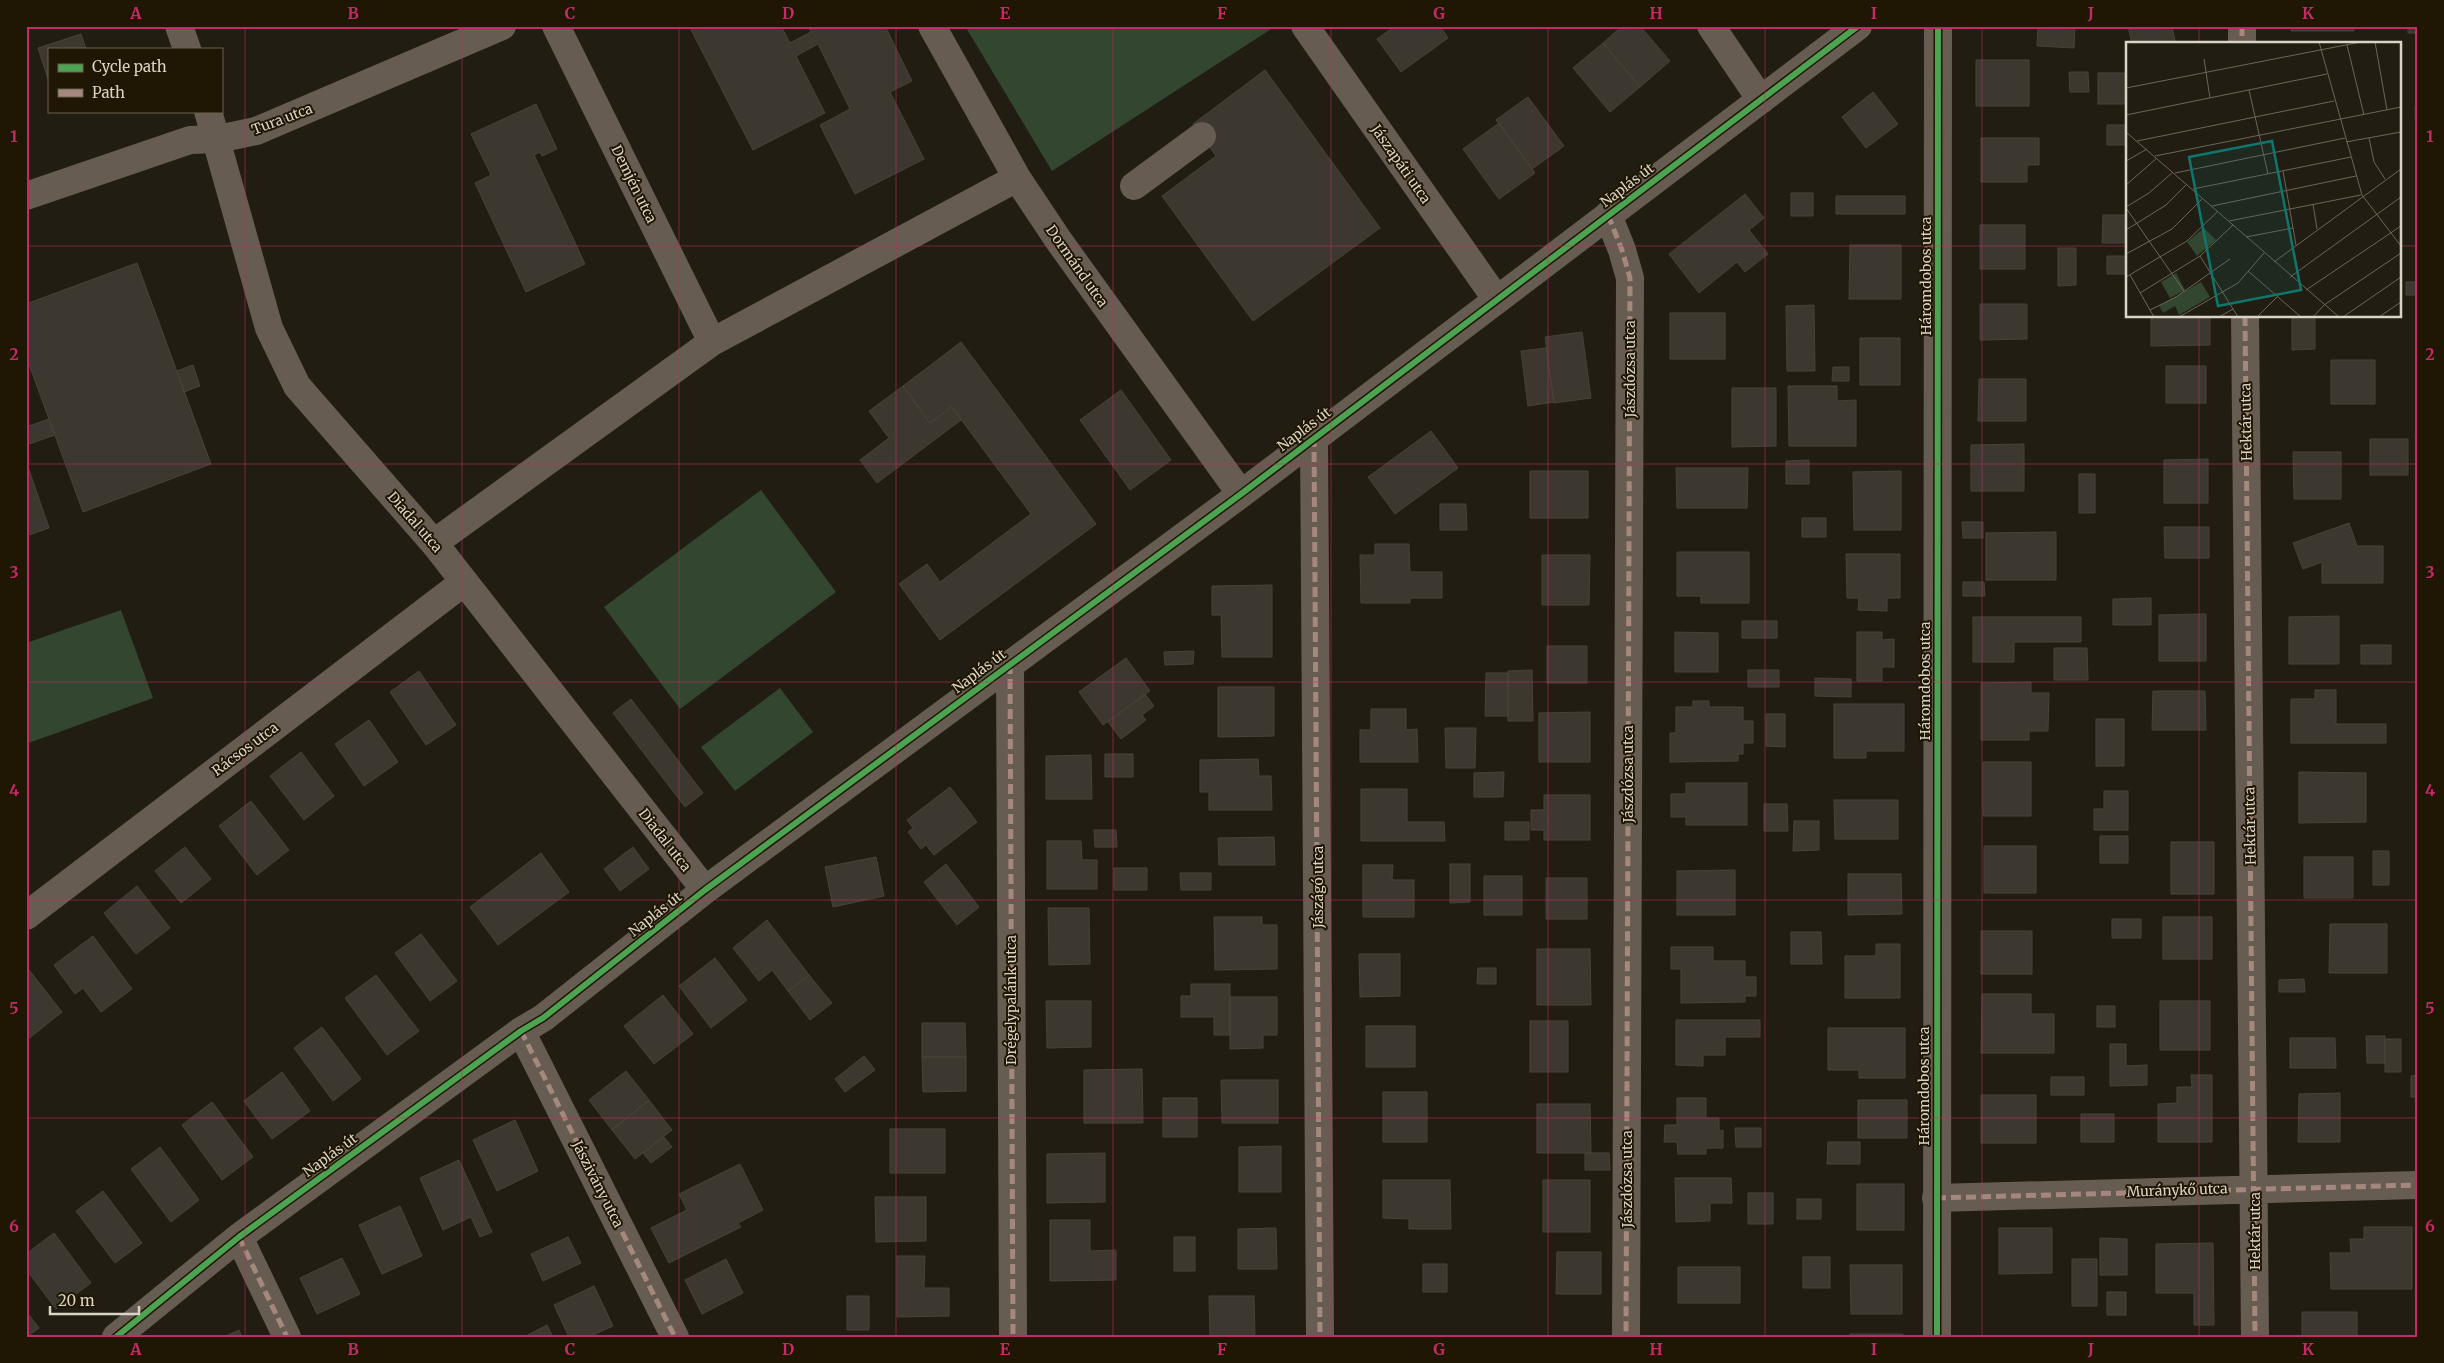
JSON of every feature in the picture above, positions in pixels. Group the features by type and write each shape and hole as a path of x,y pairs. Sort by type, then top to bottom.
{"street":[{"path":"180,26 187,48"},
{"name":"Tura utca","path":"26,196 190,140 218,139 262,129 502,26"},
{"name":"Demjén utca","path":"556,26 712,342"},
{"name":"Dormánd utca","path":"932,26 1017,178 1059,240 1241,494"},
{"name":"Jászapáti utca","path":"1306,26 1497,300"},
{"path":"1711,26 1761,100"},
{"name":"Naplás út","path":"116,1337 239,1237 521,1031 543,1018 705,890 1241,494 1858,26"},
{"name":"Háromdobos utca","path":"1937,1337 1938,26"},
{"path":"2242,26 2242,42"},
{"name":"Diadal utca","path":"208,112 218,139 269,328 297,386 434,543 705,890"},
{"path":"1134,186 1202,136"},
{"path":"434,543 712,342 1017,178"},
{"name":"Jászdózsa utca","path":"1608,215 1622,250 1630,278 1626,1337"},
{"name":"Hektár utca","path":"2245,318 2255,1337"},
{"name":"Jászágó utca","path":"1314,437 1320,1337"},
{"name":"Rácsos utca","path":"26,916 464,582"},
{"name":"Drégelypalánk utca","path":"1010,664 1013,1337"},
{"name":"Jászivány utca","path":"521,1031 675,1337"},
{"name":"Muránykő utca","path":"1936,1198 2418,1185"},
{"path":"239,1237 287,1337"}],"green space":[{"path":"965,26 1276,26 1052,171"},
{"path":"761,490 836,592 680,709 604,607"},
{"path":"121,610 153,698 26,744 26,643"},
{"path":"780,688 813,732 735,791 701,747"}],"building":[{"path":"689,26 781,26 790,43 811,32 808,26 885,26 912,81 890,92 924,159 855,194 820,125 850,109 818,44 796,56 825,113 753,150"},
{"path":"1395,26 1440,26 1448,38 1401,72 1377,39"},
{"path":"1622,26 1640,26 1670,61 1640,87 1603,43"},
{"path":"2038,26 2075,26 2074,48 2037,46"},
{"path":"2128,26 2172,26 2175,41 2132,42"},
{"path":"2291,26 2354,26 2354,31 2291,31"},
{"path":"2408,26 2418,26 2418,33 2408,33"},
{"path":"81,34 86,48 48,48 48,79 38,48"},
{"path":"1603,43 1640,87 1610,112 1573,68"},
{"path":"1976,60 2029,60 2029,106 1976,106"},
{"path":"1265,70 1380,228 1253,321 1162,196 1216,156 1193,124"},
{"path":"2069,72 2088,72 2089,92 2070,92"},
{"path":"2098,73 2125,73 2126,104 2098,104"},
{"path":"1873,92 1898,124 1866,148 1842,117"},
{"path":"1528,97 1564,146 1532,169 1496,120"},
{"path":"536,104 557,149 542,156 540,152 534,155 585,264 526,292 475,183 491,175 471,134"},
{"path":"2415,107 2418,107 2418,141 2416,141"},
{"path":"1499,123 1535,173 1499,199 1463,149"},
{"path":"2107,125 2126,125 2126,145 2107,145"},
{"path":"1981,138 2039,138 2039,165 2027,165 2027,182 1981,182"},
{"path":"1791,193 1813,193 1813,216 1791,216"},
{"path":"1745,194 1764,218 1749,230 1768,254 1745,272 1737,262 1699,293 1669,254"},
{"path":"1836,196 1905,196 1905,214 1836,214"},
{"path":"2103,215 2126,215 2126,243 2102,243"},
{"path":"1980,225 2025,225 2025,269 1980,269"},
{"path":"1850,245 1901,245 1901,299 1849,299"},
{"path":"2058,248 2076,248 2076,285 2058,286"},
{"path":"2107,256 2126,256 2126,274 2107,274"},
{"path":"137,263 211,464 83,512 26,356 26,304"},
{"path":"2406,282 2418,282 2418,295 2406,295"},
{"path":"1980,304 2027,304 2027,339 1980,340"},
{"path":"1814,305 1815,371 1787,371 1786,306"},
{"path":"1670,313 1725,313 1725,359 1670,359"},
{"path":"2151,318 2210,318 2210,345 2151,346"},
{"path":"2292,318 2315,318 2315,349 2292,350"},
{"path":"1582,332 1591,398 1554,403 1545,337"},
{"path":"1860,338 1900,338 1900,385 1860,385"},
{"path":"961,342 1096,524 940,640 899,584 927,564 940,582 1031,514 952,407 930,423 903,386"},
{"path":"1546,348 1554,402 1528,406 1521,351"},
{"path":"2331,360 2375,360 2375,404 2331,404"},
{"path":"193,365 200,386 184,392 177,371"},
{"path":"2166,366 2206,366 2206,403 2166,403"},
{"path":"1833,367 1849,367 1849,381 1832,381"},
{"path":"1979,379 2026,379 2026,421 1978,421"},
{"path":"903,386 930,423 952,407 961,420 877,483 860,460 889,438 869,411"},
{"path":"1788,386 1837,386 1837,401 1856,400 1856,446 1789,446"},
{"path":"1732,388 1776,388 1776,446 1732,447"},
{"path":"1121,390 1171,460 1130,490 1080,420"},
{"path":"49,419 55,435 26,445 26,427"},
{"path":"1431,431 1458,468 1395,514 1368,477"},
{"path":"2370,439 2408,439 2408,475 2370,475"},
{"path":"2024,444 2024,491 1971,491 1971,445"},
{"path":"2293,452 2341,452 2341,499 2294,499"},
{"path":"2208,459 2208,503 2164,503 2164,460"},
{"path":"1809,460 1809,484 1786,484 1786,461"},
{"path":"26,461 49,528 26,536"},
{"path":"1676,468 1748,468 1747,508 1677,508"},
{"path":"1530,471 1588,471 1588,518 1530,518"},
{"path":"1901,471 1901,530 1854,530 1853,472"},
{"path":"2079,474 2095,474 2095,513 2079,513"},
{"path":"1440,504 1466,504 1467,530 1440,530"},
{"path":"1802,518 1826,518 1826,537 1802,537"},
{"path":"1962,522 1983,522 1983,538 1963,538"},
{"path":"2349,523 2357,546 2383,546 2383,583 2322,583 2322,562 2303,569 2293,543"},
{"path":"2164,527 2209,527 2209,558 2165,558"},
{"path":"2056,532 2056,580 1986,580 1986,533"},
{"path":"1375,544 1409,544 1410,572 1442,572 1442,598 1410,598 1410,603 1361,603 1360,555 1375,555"},
{"path":"1677,552 1749,552 1749,603 1701,603 1701,596 1677,596"},
{"path":"1846,554 1900,554 1900,598 1887,598 1887,611 1858,610 1859,598 1847,598"},
{"path":"1542,555 1590,555 1589,605 1542,605"},
{"path":"1963,582 1984,582 1985,596 1963,596"},
{"path":"1272,585 1272,657 1222,657 1221,615 1212,615 1212,586"},
{"path":"2151,598 2151,625 2113,625 2113,599"},
{"path":"2206,614 2206,661 2159,661 2159,615"},
{"path":"2339,616 2339,664 2289,664 2289,617"},
{"path":"1973,617 2081,617 2081,642 2014,642 2014,662 1973,662"},
{"path":"1742,621 1777,621 1777,638 1742,638"},
{"path":"1675,632 1718,633 1718,672 1675,672"},
{"path":"1857,632 1882,632 1882,640 1894,639 1894,667 1882,667 1882,681 1857,681"},
{"path":"2361,645 2391,645 2391,664 2361,664"},
{"path":"1547,646 1587,646 1587,683 1547,683"},
{"path":"2054,648 2087,648 2088,680 2054,680"},
{"path":"1194,651 1193,664 1165,665 1164,652"},
{"path":"1126,658 1150,691 1103,725 1079,692"},
{"path":"1532,670 1533,721 1508,721 1508,671"},
{"path":"1748,670 1779,670 1779,687 1748,687"},
{"path":"419,671 456,725 426,745 390,692"},
{"path":"1486,673 1508,673 1508,716 1485,716"},
{"path":"1815,678 1851,679 1851,697 1815,696"},
{"path":"2031,682 2031,693 2049,693 2048,731 2029,731 2029,740 1981,740 1981,683"},
{"path":"1218,687 1274,687 1274,736 1218,737"},
{"path":"2315,690 2336,690 2336,724 2386,724 2386,743 2291,743 2291,699 2315,699"},
{"path":"2153,691 2205,691 2206,730 2152,730"},
{"path":"1145,694 1154,706 1142,715 1146,720 1121,739 1108,722"},
{"path":"631,699 703,793 685,807 613,713"},
{"path":"1693,701 1709,701 1709,707 1743,707 1743,721 1753,721 1753,743 1743,743 1743,754 1738,754 1738,761 1670,762 1670,733 1676,733 1676,707 1693,707"},
{"path":"1834,704 1904,704 1904,751 1866,751 1866,758 1834,758"},
{"path":"1371,709 1406,709 1406,730 1417,729 1418,762 1360,762 1360,730 1371,730"},
{"path":"1590,712 1590,762 1539,762 1539,713"},
{"path":"1766,714 1785,714 1785,747 1766,746"},
{"path":"2096,719 2124,719 2124,766 2096,766"},
{"path":"369,720 398,762 364,786 335,744"},
{"path":"1445,728 1476,728 1475,768 1446,768"},
{"path":"301,752 334,796 304,820 270,776"},
{"path":"1105,754 1133,754 1133,777 1105,777"},
{"path":"1091,755 1092,799 1046,799 1046,756"},
{"path":"1258,759 1259,776 1271,776 1272,810 1209,810 1209,792 1200,792 1200,760"},
{"path":"1983,762 2031,762 2031,816 1983,816"},
{"path":"1504,772 1503,797 1474,797 1474,773"},
{"path":"2299,772 2366,773 2366,822 2299,823"},
{"path":"1686,783 1747,783 1747,825 1686,825 1686,817 1671,817 1671,794 1686,794"},
{"path":"950,787 977,822 934,855 926,845 921,849 908,832 913,828 907,820"},
{"path":"1361,789 1407,789 1407,822 1444,822 1445,841 1361,841"},
{"path":"2104,791 2128,791 2128,830 2094,830 2094,809 2104,809"},
{"path":"1544,795 1590,795 1590,840 1544,840 1544,830 1531,830 1531,810 1544,810"},
{"path":"1834,800 1898,800 1898,839 1835,839"},
{"path":"251,801 289,850 257,875 219,826"},
{"path":"1764,804 1787,804 1788,831 1764,831"},
{"path":"1794,821 1819,821 1819,850 1793,851"},
{"path":"1505,822 1529,822 1529,840 1505,840"},
{"path":"1094,830 1116,830 1117,847 1095,847"},
{"path":"2100,836 2128,836 2128,863 2100,863"},
{"path":"1274,837 1275,865 1219,865 1218,838"},
{"path":"1047,841 1081,841 1082,860 1097,860 1097,889 1047,889"},
{"path":"2171,842 2214,842 2214,894 2171,894"},
{"path":"1984,846 2036,846 2036,893 1984,893"},
{"path":"185,847 211,879 181,903 155,871"},
{"path":"633,847 649,869 620,891 604,869"},
{"path":"2373,851 2389,851 2389,885 2373,885"},
{"path":"541,853 569,892 498,945 470,907"},
{"path":"876,857 884,896 833,907 825,867"},
{"path":"2304,857 2353,857 2353,898 2304,898"},
{"path":"946,864 979,907 957,925 924,882"},
{"path":"1450,864 1470,864 1470,902 1450,903"},
{"path":"1363,865 1393,865 1392,880 1414,880 1414,917 1363,917"},
{"path":"1114,868 1147,868 1147,890 1114,890"},
{"path":"1735,870 1735,915 1677,915 1677,871"},
{"path":"1180,873 1211,873 1211,890 1181,890"},
{"path":"1848,874 1901,874 1902,914 1848,915"},
{"path":"1484,876 1522,876 1522,915 1484,915"},
{"path":"1546,878 1587,878 1587,919 1546,919"},
{"path":"137,886 170,928 136,954 104,913"},
{"path":"1048,908 1089,908 1090,964 1049,965"},
{"path":"1214,917 1262,917 1262,925 1277,925 1277,969 1215,970"},
{"path":"2163,917 2212,917 2212,959 2163,959"},
{"path":"2112,919 2141,919 2141,938 2112,938"},
{"path":"767,920 809,975 788,991 772,970 759,981 733,948"},
{"path":"2330,924 2387,924 2387,973 2329,973"},
{"path":"1981,931 2032,931 2032,974 1981,974"},
{"path":"1791,932 1821,932 1822,964 1791,964"},
{"path":"421,934 457,981 430,1001 395,953"},
{"path":"93,936 132,989 101,1012 83,988 75,994 54,965"},
{"path":"1876,944 1900,944 1900,998 1845,998 1845,956 1876,956"},
{"path":"1671,947 1713,947 1713,961 1745,961 1745,977 1756,977 1756,996 1745,996 1745,1002 1681,1003 1681,969 1671,969"},
{"path":"1537,949 1590,949 1591,1005 1537,1005"},
{"path":"1359,954 1400,954 1400,996 1360,997"},
{"path":"715,958 747,1000 711,1028 679,986"},
{"path":"1478,968 1496,968 1496,984 1477,984"},
{"path":"29,970 62,1012 27,1040 26,972"},
{"path":"376,975 419,1031 387,1055 345,998"},
{"path":"809,975 832,1003 810,1020 788,991"},
{"path":"2304,979 2305,992 2279,992 2279,980"},
{"path":"1191,984 1230,984 1230,1035 1214,1035 1214,1017 1181,1017 1181,996 1191,996"},
{"path":"1982,994 2031,994 2031,1014 2054,1014 2054,1053 1981,1053"},
{"path":"663,995 693,1034 654,1064 624,1026"},
{"path":"1230,997 1277,997 1277,1035 1263,1035 1263,1048 1230,1049"},
{"path":"1046,1001 1091,1001 1091,1047 1047,1048"},
{"path":"2160,1001 2210,1001 2210,1050 2160,1050"},
{"path":"2097,1006 2115,1006 2115,1027 2097,1027"},
{"path":"1676,1020 1760,1020 1760,1037 1725,1037 1725,1055 1703,1055 1703,1066 1676,1065"},
{"path":"1530,1021 1568,1021 1568,1072 1530,1072"},
{"path":"922,1023 965,1023 966,1057 922,1057"},
{"path":"1366,1026 1415,1026 1415,1067 1366,1067"},
{"path":"322,1027 361,1079 333,1101 294,1048"},
{"path":"1828,1028 1905,1028 1905,1078 1859,1078 1859,1070 1828,1070"},
{"path":"2366,1036 2385,1036 2385,1063 2367,1063"},
{"path":"2290,1038 2335,1038 2336,1068 2290,1068"},
{"path":"2385,1039 2401,1039 2401,1072 2385,1072"},
{"path":"2110,1044 2126,1044 2126,1066 2147,1065 2147,1085 2110,1086"},
{"path":"864,1056 875,1070 845,1092 835,1079"},
{"path":"922,1057 966,1057 966,1091 923,1092"},
{"path":"1142,1069 1143,1123 1084,1123 1084,1070"},
{"path":"626,1071 649,1100 612,1130 589,1100"},
{"path":"282,1072 310,1111 272,1139 244,1101"},
{"path":"2191,1075 2212,1075 2212,1142 2158,1142 2158,1104 2177,1103 2177,1087 2192,1087"},
{"path":"2418,1075 2418,1097 2411,1097 2411,1076"},
{"path":"2051,1077 2084,1077 2084,1095 2051,1095"},
{"path":"1221,1080 1278,1080 1278,1123 1222,1123"},
{"path":"1383,1092 1427,1092 1427,1142 1383,1142"},
{"path":"2340,1093 2340,1142 2298,1142 2299,1094"},
{"path":"1981,1095 2036,1095 2036,1143 1981,1143"},
{"path":"1163,1098 1197,1098 1197,1137 1163,1137"},
{"path":"1677,1098 1706,1098 1706,1118 1719,1118 1719,1131 1723,1130 1723,1148 1706,1148 1706,1154 1678,1154 1677,1142 1664,1142 1665,1125 1677,1125"},
{"path":"649,1100 672,1130 635,1159 612,1130"},
{"path":"1858,1100 1907,1100 1907,1138 1858,1138"},
{"path":"212,1102 253,1157 222,1180 182,1125"},
{"path":"1537,1104 1590,1104 1591,1153 1537,1153"},
{"path":"2081,1114 2114,1114 2114,1142 2081,1142"},
{"path":"515,1120 538,1171 497,1191 473,1140"},
{"path":"1735,1128 1761,1128 1761,1147 1736,1147"},
{"path":"890,1129 945,1129 945,1173 890,1173"},
{"path":"664,1137 672,1147 651,1163 643,1153"},
{"path":"1828,1142 1860,1142 1860,1164 1827,1164"},
{"path":"1281,1146 1281,1192 1239,1192 1239,1147"},
{"path":"160,1147 199,1200 171,1222 131,1169"},
{"path":"1105,1153 1105,1202 1047,1203 1047,1154"},
{"path":"1585,1153 1609,1153 1610,1170 1585,1170"},
{"path":"459,1160 492,1232 480,1237 471,1217 443,1230 420,1178"},
{"path":"740,1164 763,1210 738,1223 741,1227 669,1263 651,1228 687,1210 679,1194"},
{"path":"1675,1178 1731,1178 1732,1203 1710,1203 1710,1221 1676,1222"},
{"path":"1383,1180 1450,1180 1451,1229 1409,1229 1409,1219 1383,1218"},
{"path":"1543,1180 1590,1180 1590,1232 1543,1232"},
{"path":"1857,1184 1904,1184 1904,1230 1857,1230"},
{"path":"103,1191 142,1243 115,1263 76,1211"},
{"path":"1748,1193 1773,1193 1773,1224 1748,1224"},
{"path":"875,1197 926,1197 926,1241 876,1242"},
{"path":"1797,1199 1821,1199 1821,1219 1797,1219"},
{"path":"400,1206 422,1256 382,1274 359,1225"},
{"path":"1050,1220 1090,1220 1090,1251 1116,1250 1116,1280 1050,1281"},
{"path":"2364,1227 2412,1227 2412,1289 2331,1289 2330,1253 2351,1253 2350,1239 2364,1239"},
{"path":"1276,1228 1277,1269 1238,1269 1238,1229"},
{"path":"1999,1228 2052,1228 2052,1273 1999,1274"},
{"path":"54,1233 91,1283 56,1309 26,1269 26,1254"},
{"path":"568,1237 581,1263 543,1281 531,1254"},
{"path":"1174,1237 1195,1237 1195,1271 1174,1271"},
{"path":"2100,1238 2127,1239 2127,1275 2100,1275"},
{"path":"2213,1243 2214,1325 2194,1325 2194,1293 2156,1293 2156,1244"},
{"path":"1557,1252 1601,1252 1601,1294 1556,1294"},
{"path":"897,1256 925,1256 924,1288 949,1288 949,1316 897,1317"},
{"path":"1803,1257 1830,1257 1830,1288 1803,1288"},
{"path":"342,1258 360,1294 317,1314 300,1278"},
{"path":"726,1259 743,1293 702,1314 685,1280"},
{"path":"2072,1259 2097,1259 2097,1306 2072,1306"},
{"path":"1423,1264 1447,1264 1447,1292 1423,1292"},
{"path":"1850,1265 1902,1265 1902,1314 1851,1314"},
{"path":"1678,1267 1740,1267 1740,1303 1678,1303"},
{"path":"594,1286 613,1326 589,1337 569,1337 554,1305"},
{"path":"2107,1292 2126,1292 2126,1315 2107,1315"},
{"path":"847,1296 869,1296 869,1330 847,1330"},
{"path":"1209,1296 1254,1296 1255,1337 1210,1337"},
{"path":"26,1311 39,1328 27,1337 26,1337"},
{"path":"2302,1312 2357,1312 2357,1337 2302,1337"},
{"path":"547,1325 553,1337 524,1337"},
{"path":"239,1330 242,1337 224,1337"},
{"path":"1850,1334 1903,1334 1903,1337 1850,1337"},
{"path":"1536,1336 1536,1337 1482,1337"}],"marked path":[{"path":"2242,26 2242,42"},
{"path":"1608,215 1622,250 1630,278 1626,1337"},
{"path":"2245,318 2255,1337"},
{"path":"1314,437 1320,1337"},
{"path":"1010,664 1013,1337"},
{"path":"521,1031 675,1337"},
{"path":"1936,1198 2418,1185"},
{"path":"239,1237 287,1337"}],"cycle path":[{"path":"116,1337 239,1237 521,1031 543,1018 705,890 1241,494 1858,26"},
{"path":"1937,1337 1938,26"}]}
